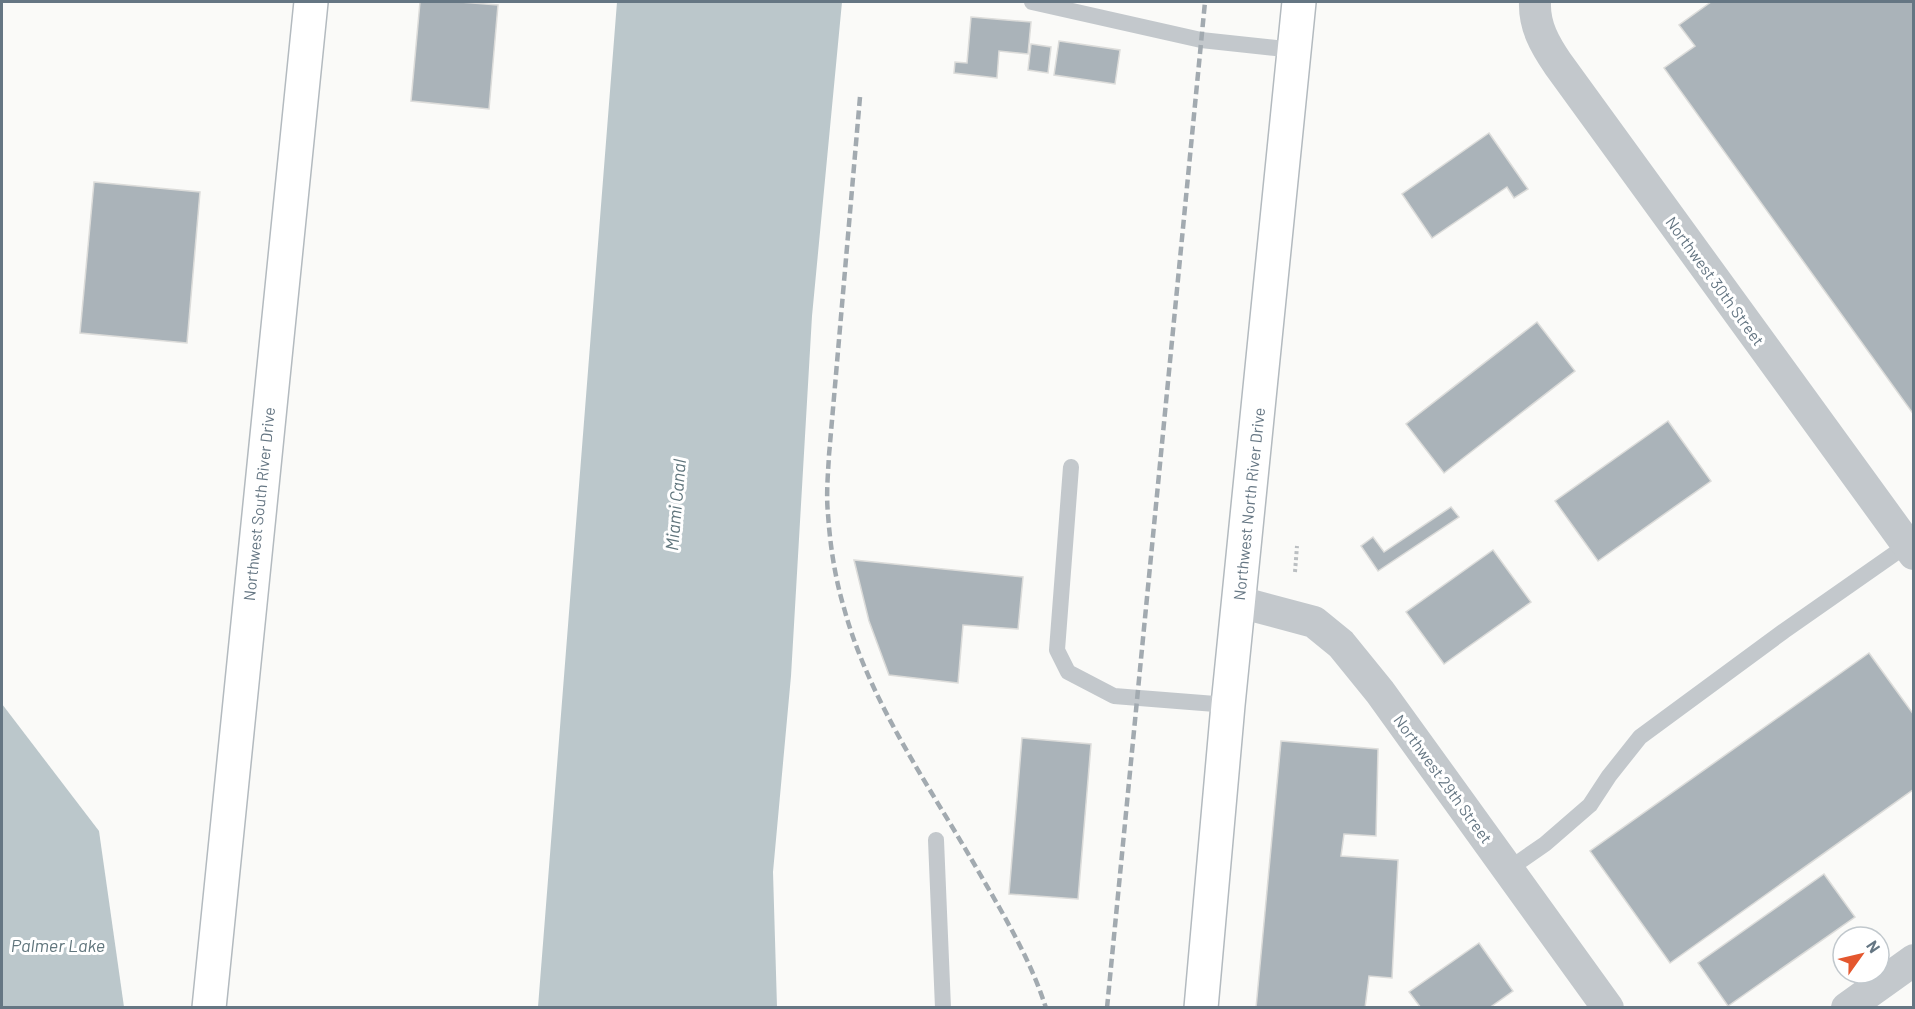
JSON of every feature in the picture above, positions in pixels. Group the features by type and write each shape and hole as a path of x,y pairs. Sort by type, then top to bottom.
{"main road":[{"name":"Northwest South River Drive","path":"209,1008 311,2"},
{"name":"Northwest North River Drive","path":"1201,1008 1228,705 1299,2"}],"street":[{"name":"Northwest 30th Street","path":"1535,2 1537,24 1544,42 1558,64 1910,549"},
{"name":"Northwest 29th Street","path":"1239,602 1314,622 1341,644 1380,692 1608,1008"},
{"path":"1847,1008 1914,960"}],"lane":[{"path":"1032,2 1201,40 1294,50"},
{"path":"1071,467 1057,650 1068,672 1114,696 1228,705"},
{"path":"1509,869 1545,844 1590,805 1609,776 1640,737 1784,632 1910,549"},
{"path":"936,840 943,1008"}],"path":[{"path":"1295,572 1298,546"}],"water":[{"name":"Miami Canal","path":"617,2 842,2 812,316 791,676 773,872 777,1007 538,1007"},
{"name":"Palmer Lake","path":"2,704 99,831 124,1007 2,1007"}],"building":[{"path":"420,2 498,5 489,109 411,101"},
{"path":"1711,2 1914,2 1914,415 1664,68 1695,46 1679,25"},
{"path":"971,17 1031,22 1028,54 999,51 997,78 954,73 955,62 967,63"},
{"path":"1059,41 1120,50 1115,84 1054,75"},
{"path":"1031,44 1051,47 1048,73 1028,70"},
{"path":"1489,133 1528,189 1514,198 1507,187 1432,238 1402,194"},
{"path":"94,182 200,192 187,343 80,333"},
{"path":"1537,322 1575,371 1444,473 1406,424"},
{"path":"1668,421 1711,481 1598,561 1555,501"},
{"path":"1451,507 1459,517 1378,571 1361,546 1373,537 1384,552"},
{"path":"1493,550 1531,602 1444,664 1406,612"},
{"path":"854,560 1023,577 1018,629 963,625 958,683 889,675 869,621"},
{"path":"1869,653 1914,715 1914,789 1670,963 1590,851"},
{"path":"1022,738 1091,744 1078,899 1009,894"},
{"path":"1281,741 1378,749 1376,836 1344,834 1341,856 1398,860 1392,978 1369,976 1365,1008 1256,1008"},
{"path":"1824,874 1855,917 1844,925 1831,925 1831,934 1728,1006 1698,963"},
{"path":"1479,943 1513,991 1489,1008 1421,1008 1409,992"}],"railway":[{"path":"1107,1008 1205,2"},
{"path":"860,97 829,455 827,499 836,573 855,642 883,707 1013,933 1031,969 1046,1008"}]}
